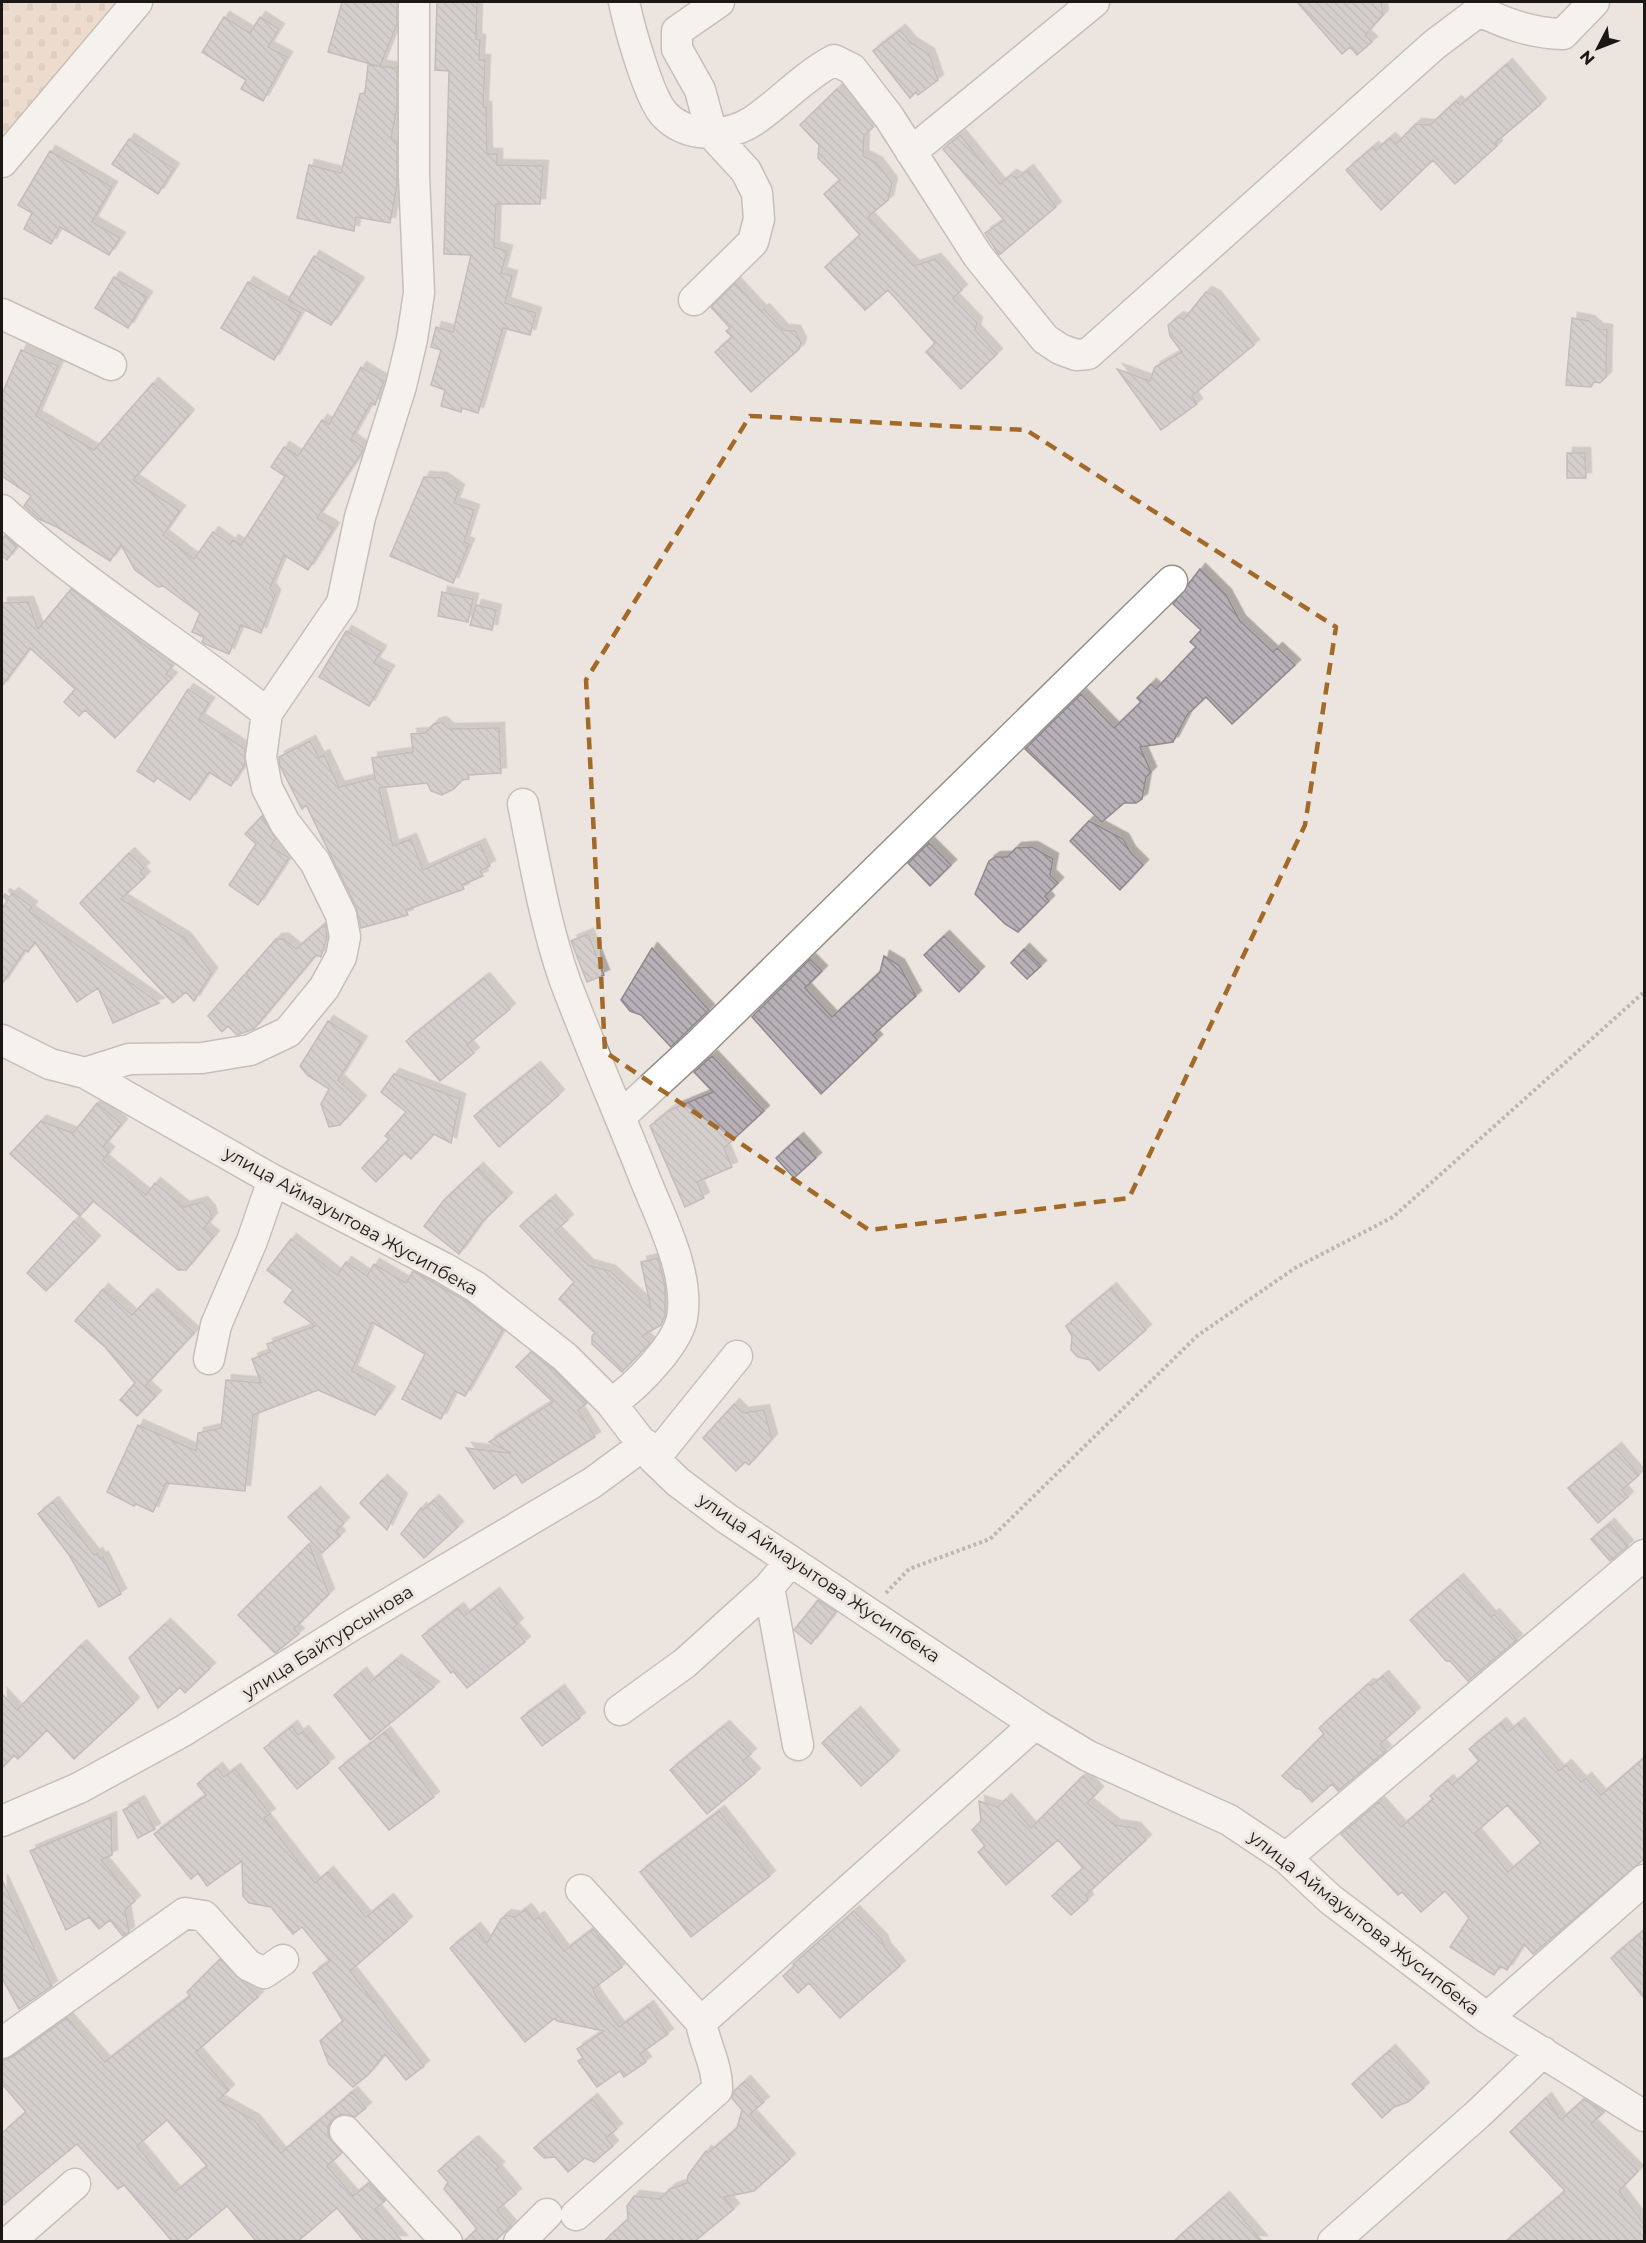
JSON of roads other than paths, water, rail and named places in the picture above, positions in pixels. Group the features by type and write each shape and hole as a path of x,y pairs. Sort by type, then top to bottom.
{"street":[{"path":"2,162 137,2"},
{"path":"85,1073 129,1059 202,1058 250,1050 288,1032 324,988 341,957 345,937 341,915 315,862 285,823 267,788 261,757 267,712 342,603 360,517 401,386 412,339 418,293 414,175 414,2"},
{"path":"694,300 753,242 759,219 757,193 746,171 712,134 700,90 677,49 676,31 719,2"},
{"path":"911,152 1094,2"},
{"path":"626,11 654,96 664,114 684,128 712,134 736,131 754,121 817,69 834,60 852,69 889,117 978,256 1045,339 1060,349 1076,355 1088,354 1434,45 1479,11 1513,26 1538,33 1563,34 1594,2"},
{"path":"626,11 677,38"},
{"path":"2,314 111,365"},
{"path":"2,510 41,546 267,712"},
{"path":"621,1116 698,1045 1172,581"},
{"path":"523,804 548,924 565,980 673,1248 684,1296 682,1320 661,1356 628,1393 610,1403"},
{"name":"улица Аймауытова Жусипбека","path":"2,1040 50,1064 85,1073 273,1180 444,1268 476,1287 565,1357 610,1403 678,1482 790,1562 874,1615 1035,1724 1088,1755 1229,1820 1286,1858 1330,1899 1486,2018 1641,2109"},
{"path":"209,1359 216,1325 252,1241 273,1180"},
{"name":"улица Байтурсынова","path":"2,1821 79,1788 183,1731 354,1624 650,1451 737,1356"},
{"path":"1286,1858 1644,1555"},
{"path":"620,1710 685,1663 770,1587 790,1562"},
{"path":"770,1587 798,1745"},
{"path":"701,2022 1035,1724"},
{"path":"1486,2018 1644,1880"},
{"path":"576,2215 717,2090 718,2073 705,2043 701,2022 581,1890"},
{"path":"2,2043 185,1913 204,1916 248,1965 264,1973 283,1960"},
{"path":"1333,2241 1478,2114 1543,2052"},
{"path":"345,2131 447,2241"},
{"path":"9,2241 75,2184"},
{"path":"519,2241 547,2214"}]}
